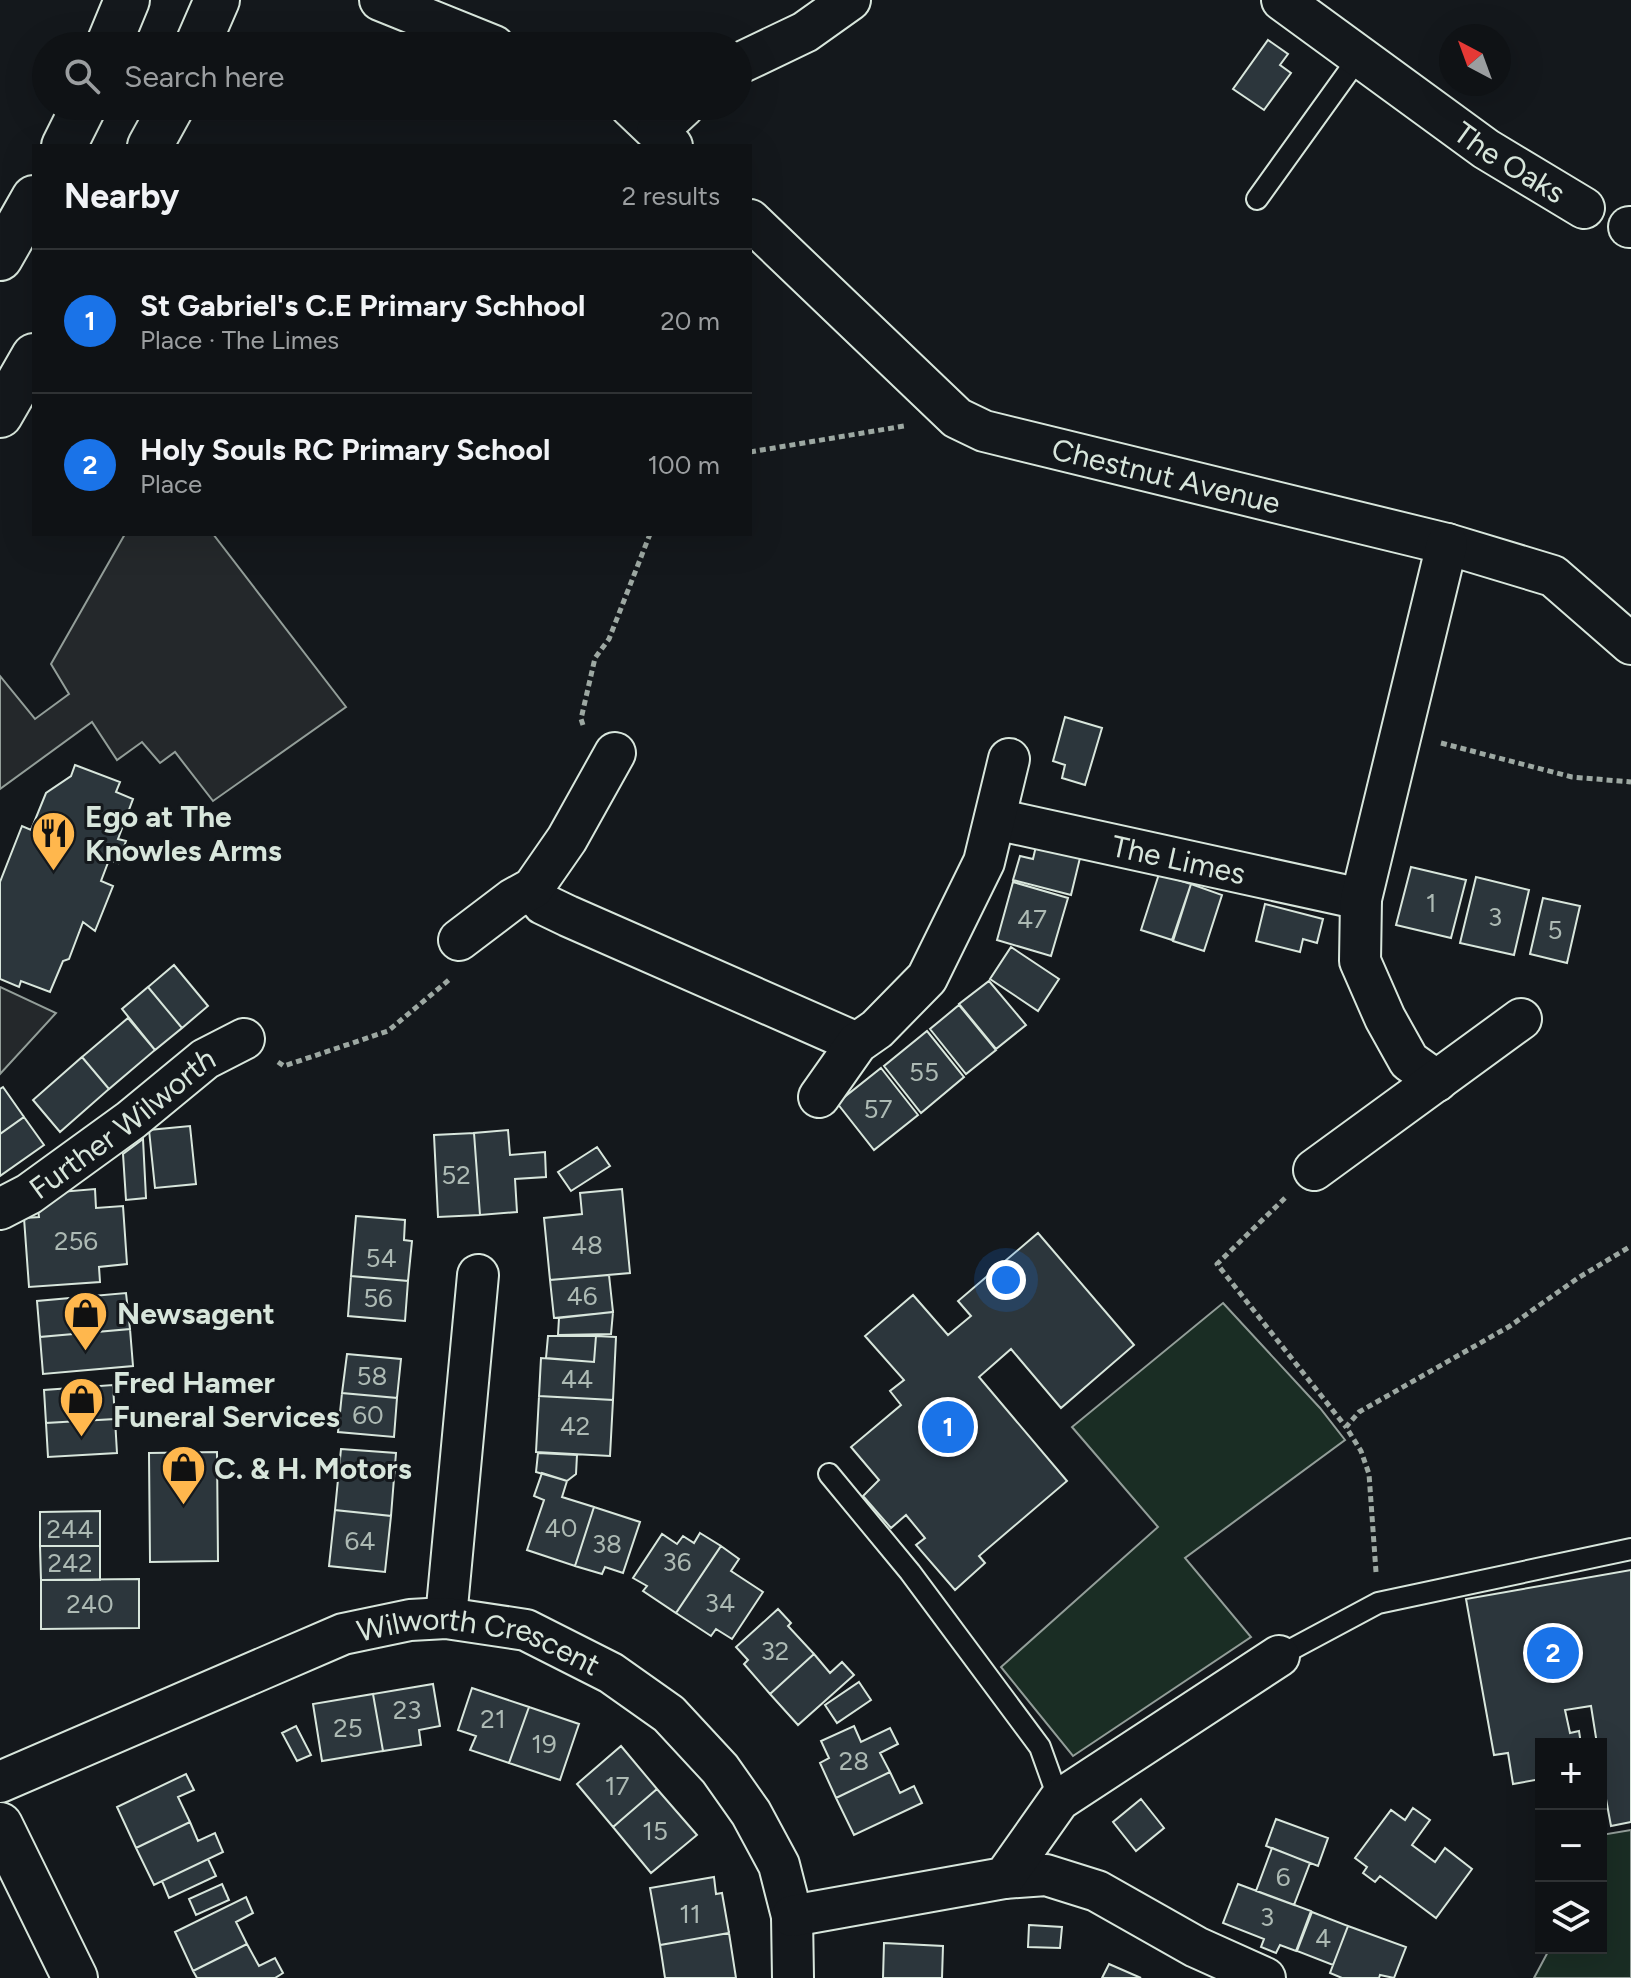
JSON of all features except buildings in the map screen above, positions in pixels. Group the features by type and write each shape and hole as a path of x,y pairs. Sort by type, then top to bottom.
{"main road":[{"path":"114,32 127,0"},
{"path":"203,32 217,0"},
{"path":"65,144 77,120"},
{"path":"151,144 164,120"},
{"path":"0,258 32,202"},
{"path":"0,415 32,359"},
{"path":"0,1825 75,1978"}],"street":[{"path":"380,0 459,32"},
{"path":"752,57 805,32 850,0"},
{"name":"The Oaks","path":"1282,0 1486,149 1584,208"},
{"name":"Chestnut Avenue","path":"752,222 957,418 984,431 1447,544 1553,576 1631,644"},
{"path":"1437,1081 1409,1061 1385,1018 1360,961 1361,899 1447,544"},
{"path":"464,936 533,888 567,839 615,753"},
{"path":"819,1097 857,1043 877,1029 927,978 984,862 1009,759"},
{"name":"The Limes","path":"995,819 1361,899"},
{"path":"533,888 543,904 568,916 857,1043"},
{"path":"1314,1170 1521,1019"},
{"name":"Further Wilworth","path":"0,1209 29,1194 131,1120 205,1059 244,1039"},
{"path":"446,1618 478,1275"},
{"name":"Wilworth Crescent","path":"0,1782 343,1634 410,1620 446,1618 526,1630 611,1673 669,1714 720,1769 751,1813 779,1865 792,1916 793,1978"},
{"path":"1004,1878 1059,1800 1279,1656"},
{"path":"792,1916 1004,1878 1046,1875 1097,1891 1196,1947 1265,1978"}],"lane":[{"path":"1257,199 1359,57"},
{"path":"829,1474 910,1572 1040,1747 1059,1800"},
{"path":"1279,1656 1378,1603 1631,1549"}],"path":[{"path":"752,452 957,418"},
{"path":"615,753 589,739 581,719 595,658 609,639 649,536"},
{"path":"1401,733 1572,777 1631,782"},
{"path":"244,1039 284,1066 388,1031 484,951 464,936"},
{"path":"1314,1170 1217,1264 1346,1427 1361,1451 1369,1474 1376,1573 1363,1581"},
{"path":"1346,1427 1359,1412 1510,1326 1578,1278 1631,1246"}],"green space":[{"path":"1223,1303 1320,1408 1345,1440 1185,1558 1251,1637 1073,1756 1001,1667 1158,1527 1072,1427"},
{"path":"1631,1830 1631,1978 1534,1978 1547,1954 1607,1954 1607,1834"}],"shaded area":[{"path":"124,536 215,536 346,707 213,801 175,752 160,763 142,742 117,760 92,722 0,789 0,676 35,719 69,694 51,664"},
{"path":"0,987 56,1013 0,1074"}],"place":[{"name":"Ego at The Knowles Arms","path":"54,872"},
{"name":"Newsagent","path":"86,1352"},
{"name":"St Gabriel's C.E Primary Schhool","path":"948,1427"},
{"name":"Fred Hamer Funeral Services","path":"82,1438"},
{"name":"C. & H. Motors","path":"183,1507"},
{"name":"Holy Souls RC Primary School","path":"1553,1653"}]}
